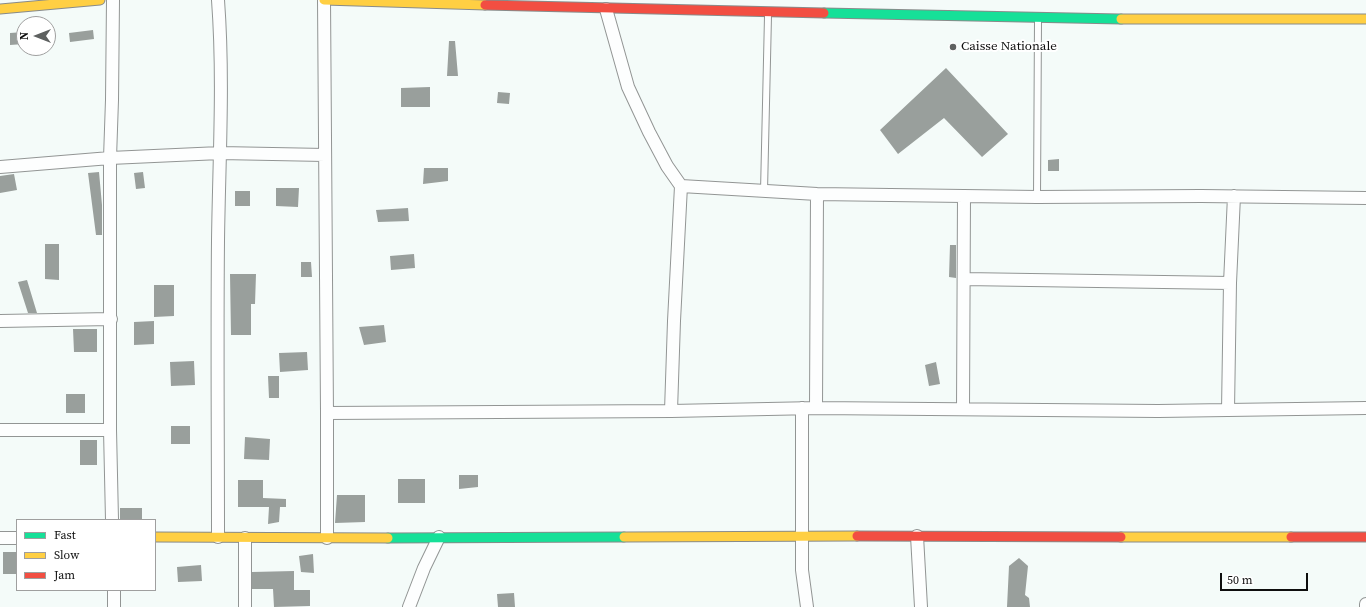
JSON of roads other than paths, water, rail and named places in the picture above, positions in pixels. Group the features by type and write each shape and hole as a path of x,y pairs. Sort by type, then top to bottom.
{"main road":[{"path":"0,9 100,0"},
{"path":"324,0 606,9 1131,19 1366,19"},
{"path":"156,537 1366,537"}],"street":[{"path":"112,519 110,430 110,158 113,0"},
{"path":"218,0 221,36 218,242 218,537"},
{"path":"324,0 327,538"},
{"path":"606,9 628,87 667,166 682,186 674,321 671,410"},
{"path":"0,167 110,158 220,153 325,155"},
{"path":"682,186 817,194 1037,197 1234,196 1366,198"},
{"path":"816,408 817,194"},
{"path":"963,409 964,196"},
{"path":"1228,410 1230,283 1234,196"},
{"path":"964,279 1230,283"},
{"path":"0,320 110,319"},
{"path":"327,413 802,408 1228,410 1366,408"},
{"path":"802,408 802,570 808,607"},
{"path":"0,430 110,430"},
{"path":"917,536 921,607"},
{"path":"409,607 424,568 439,537"},
{"path":"0,538 16,538"},
{"path":"245,538 245,607"},
{"path":"114,591 114,607"}],"lane":[{"path":"764,191 768,12"},
{"path":"1037,197 1038,17"}],"place":[{"name":"Caisse Nationale","path":"953,47"}]}
